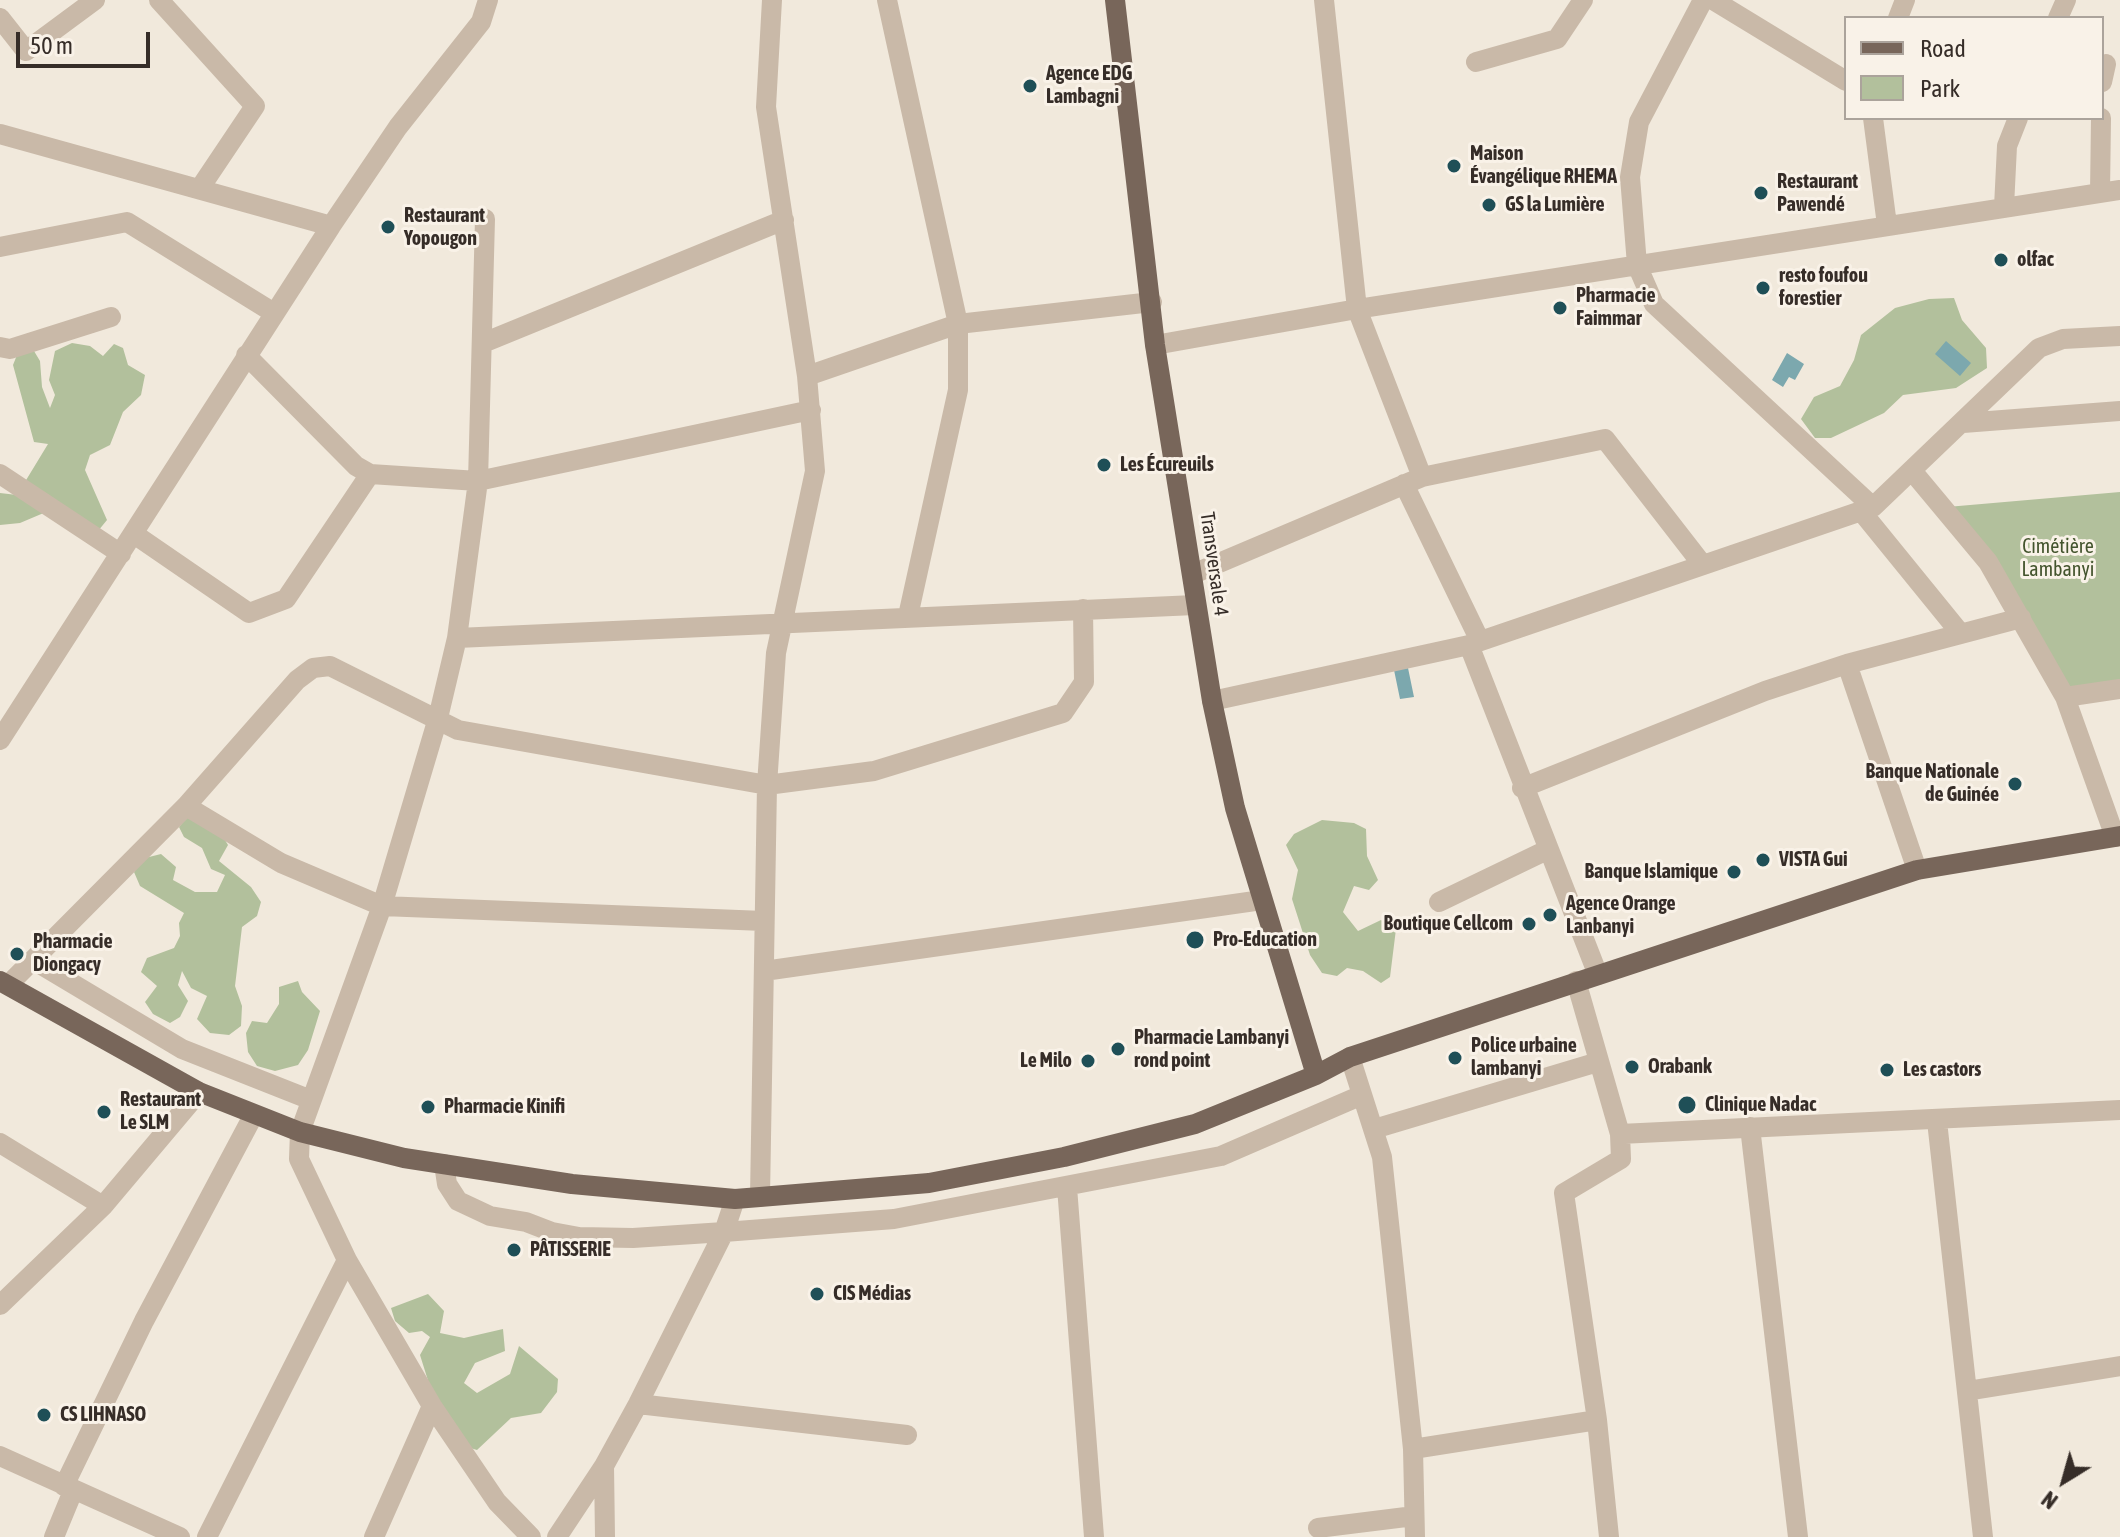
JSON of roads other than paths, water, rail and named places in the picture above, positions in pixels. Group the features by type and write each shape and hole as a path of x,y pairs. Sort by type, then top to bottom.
{"main road":[{"name":"Transversale 4","path":"1115,0 1155,345 1212,701 1235,808 1316,1075"},
{"path":"4,983 199,1092 253,1116 300,1132 444,1164 572,1184 735,1199 929,1183 1064,1157 1195,1124 1316,1075 1350,1057 1917,870 2118,837"}],"street":[{"path":"0,18 26,51 95,0"},
{"path":"159,0 255,106 200,188"},
{"path":"4,726 121,554 246,355 398,127 481,22 488,0"},
{"path":"760,1197 767,785 776,653 815,471 807,376 766,107 772,0"},
{"path":"887,0 958,324 958,390 908,616"},
{"path":"1324,0 1357,309 1413,480 1474,643 1522,788 1598,975"},
{"path":"1476,62 1557,39 1583,0"},
{"path":"1703,0 1639,122 1630,177 1637,265 1654,304 1867,509 1961,634"},
{"path":"1713,0 1844,80"},
{"path":"1873,120 1887,225"},
{"path":"2004,207 2007,146 2017,120"},
{"path":"1155,345 1357,309 2110,191 2101,120"},
{"path":"0,134 331,226"},
{"path":"485,219 478,481 457,638 438,718 382,906 300,1132 299,1159 347,1260 432,1406 497,1502 531,1537"},
{"path":"483,343 784,220"},
{"path":"0,247 127,222 274,313"},
{"path":"807,376 958,324 1152,302"},
{"path":"0,347 10,349 111,317"},
{"path":"1212,701 1474,643 1867,509 1913,472 2039,348 2063,339 2120,336"},
{"path":"246,355 356,466 370,474 478,481 811,410"},
{"path":"1963,423 2120,411"},
{"path":"1193,574 1413,480 1605,439 1702,564"},
{"path":"1913,472 1988,562 2021,618 2065,697 2118,837"},
{"path":"0,474 121,554"},
{"path":"134,534 249,613 286,599 370,474"},
{"path":"457,638 1195,605"},
{"path":"4,983 33,960 186,806 297,680 313,668 330,666 458,730 767,785 874,771 1063,713 1084,682 1083,609"},
{"path":"1522,788 1765,691 1847,664 2021,618"},
{"path":"1847,664 1917,870"},
{"path":"2065,697 2120,689"},
{"path":"186,806 281,863 382,906 764,921"},
{"path":"1439,902 1547,850"},
{"path":"764,971 1262,900"},
{"path":"33,960 182,1049 311,1100"},
{"path":"1576,981 1620,1134 1621,1159 1564,1193 1597,1420 1609,1537"},
{"path":"1318,1528 1414,1527 1413,1449 1382,1157 1350,1057"},
{"path":"1374,1129 1598,1062"},
{"path":"0,1305 103,1206 199,1092"},
{"path":"444,1164 447,1184 458,1201 490,1216 526,1222 552,1232 579,1237 633,1238 724,1232 894,1219 1221,1156 1362,1095"},
{"path":"1620,1134 2120,1110"},
{"path":"54,1537 69,1489 144,1321 253,1116"},
{"path":"1937,1121 1983,1537"},
{"path":"1750,1127 1798,1537"},
{"path":"0,1143 103,1206"},
{"path":"1067,1187 1094,1537"},
{"path":"557,1537 604,1466 638,1404 724,1232 735,1199"},
{"path":"207,1537 347,1260"},
{"path":"1967,1391 2120,1366"},
{"path":"638,1404 907,1435"},
{"path":"374,1537 432,1406"},
{"path":"1413,1449 1597,1420"},
{"path":"0,1456 180,1537"},
{"path":"604,1466 605,1537"}],"water":[{"path":"1946,341 1971,363 1960,376 1935,354"},
{"path":"1787,353 1804,364 1795,380 1789,377 1783,387 1772,380"},
{"path":"1408,668 1414,697 1400,699 1394,670"}],"place":[{"name":"Agence EDG Lambagni","path":"1030,86"},
{"name":"Maison Évangélique RHEMA","path":"1454,166"},
{"name":"Restaurant Pawendé","path":"1761,193"},
{"name":"GS la Lumière","path":"1489,205"},
{"name":"Restaurant Yopougon","path":"388,227"},
{"name":"olfac","path":"2001,260"},
{"name":"resto foufou forestier","path":"1763,288"},
{"name":"Pharmacie Faimmar","path":"1560,308"},
{"name":"Les Écureuils","path":"1104,465"},
{"name":"Banque Nationale de Guinée","path":"2015,784"},
{"name":"VISTA Gui","path":"1763,860"},
{"name":"Banque Islamique","path":"1734,872"},
{"name":"Agence Orange Lanbanyi","path":"1550,915"},
{"name":"Boutique Cellcom","path":"1529,924"},
{"name":"Pro-Education","path":"1195,940"},
{"name":"Pharmacie Diongacy","path":"17,954"},
{"name":"Pharmacie Lambanyi rond point","path":"1118,1049"},
{"name":"Police urbaine lambanyi","path":"1455,1058"},
{"name":"Le Milo","path":"1088,1061"},
{"name":"Orabank","path":"1632,1067"},
{"name":"Les castors","path":"1887,1070"},
{"name":"Clinique Nadac","path":"1687,1105"},
{"name":"Pharmacie Kinifi","path":"428,1107"},
{"name":"Restaurant Le SLM","path":"104,1112"},
{"name":"PÂTISSERIE","path":"514,1250"},
{"name":"CIS Médias","path":"817,1294"},
{"name":"CS LIHNASO","path":"44,1415"}],"park label":[{"name":"Cimétière Lambanyi","path":"2058,558"}]}
